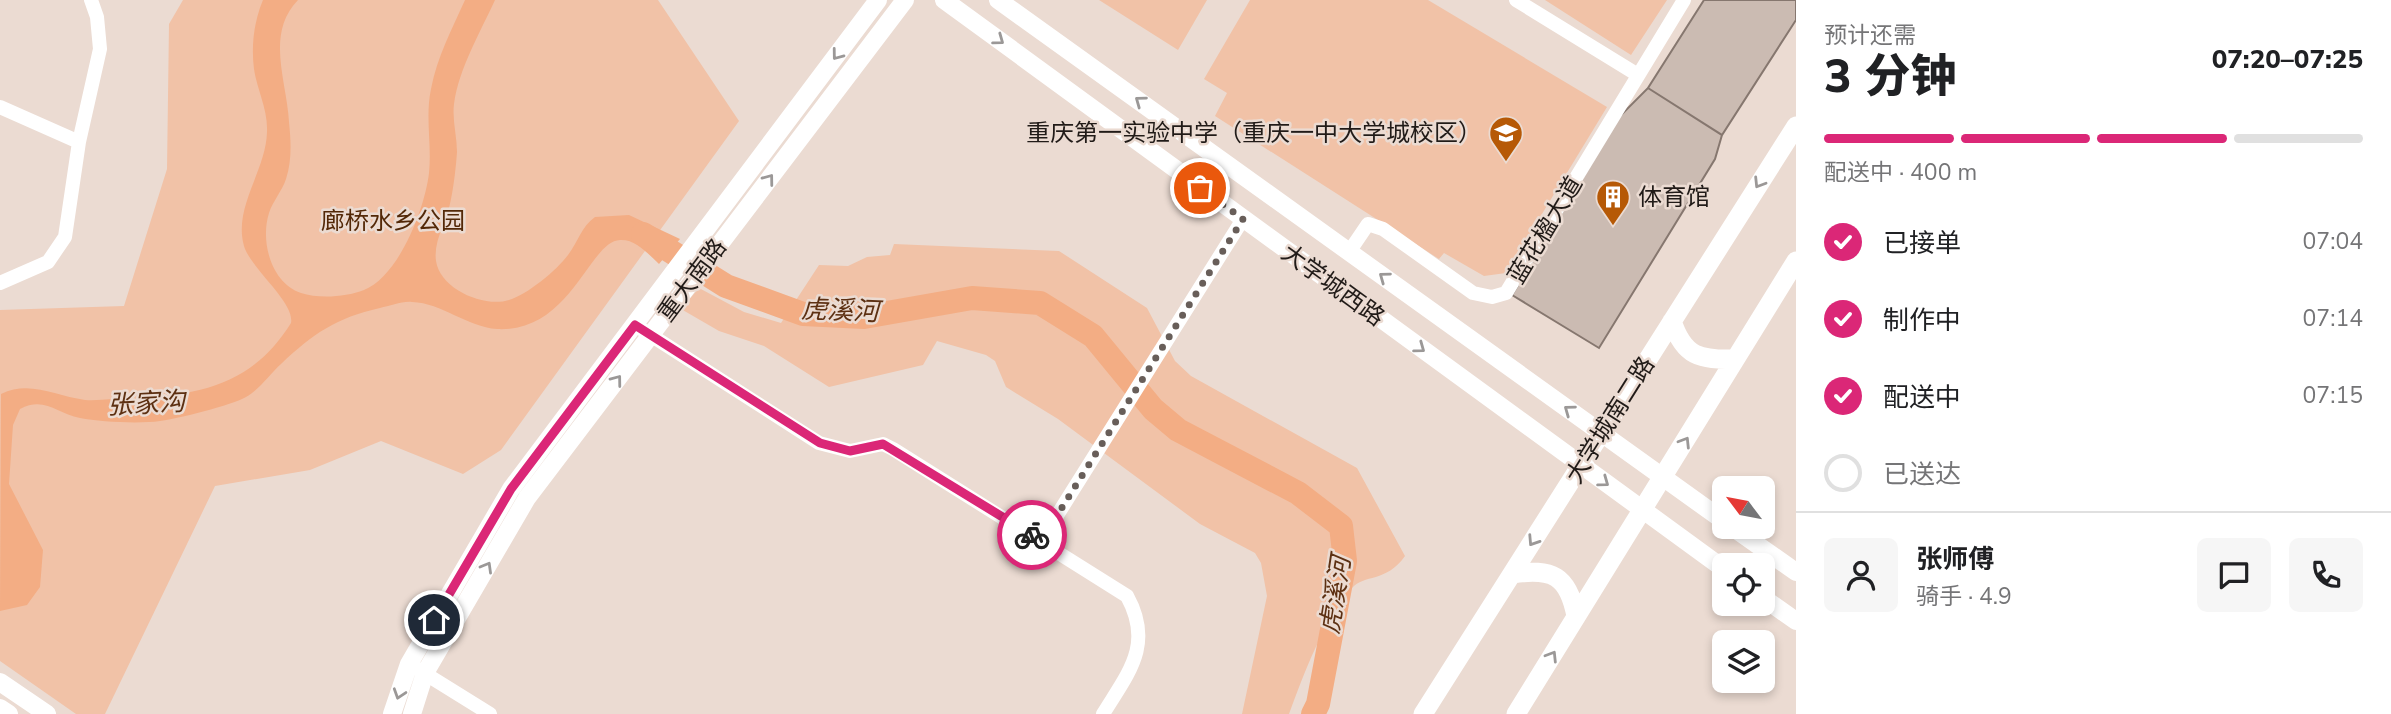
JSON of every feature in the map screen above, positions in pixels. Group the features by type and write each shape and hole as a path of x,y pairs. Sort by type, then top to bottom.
{"highway":[{"name":"大学城南二路","path":"1423,714 1796,126"},
{"path":"1516,714 1796,261"},
{"path":"1672,321 1678,338 1692,354 1713,360 1735,359"},
{"path":"1512,574 1536,570 1558,577 1572,593 1577,616"}],"main road":[{"name":"重大南路","path":"392,714 409,664 511,489 878,0"},
{"name":"重大南路","path":"412,714 425,674 527,498 905,0"},
{"name":"大学城西路","path":"944,0 1712,560"},
{"name":"大学城西路","path":"998,0 1712,513"},
{"path":"1749,539 1796,572"},
{"path":"1775,606 1796,621"},
{"path":"0,682 47,714"},
{"path":"0,708 9,714"}],"street":[{"path":"0,283 48,261 65,237 79,142 100,49 97,17 91,0"},
{"path":"1516,0 1638,75"},
{"name":"蓝花楹大道","path":"1349,252 1368,224 1383,229 1473,293 1492,297 1506,293 1684,0"},
{"path":"0,107 79,142"},
{"path":"1041,541 1243,219"},
{"path":"635,325 820,443 850,451 883,444 1127,596 1132,605 1139,648 1135,662 1103,714"},
{"path":"409,664 490,714"}],"green space":[{"name":"廊桥水乡公园","path":"183,0 658,0 739,121 501,450 463,474 381,441 310,470 215,486 105,714 76,714 0,661 0,310 124,306 167,169 169,24"},
{"path":"1099,0 1207,0 1178,50"},
{"path":"1250,0 1428,0 1607,107 1506,273 1484,276 1444,253 1439,259 1215,116 1227,93 1204,79"},
{"path":"1545,0 1667,0 1631,55"},
{"path":"894,244 1059,251 1147,308 1175,361 1191,376 1357,468 1405,556 1390,570 1357,584 1341,602 1315,648 1289,714 1242,714 1267,596 1261,563 1255,553 1200,524 1058,419 1006,387 995,361 986,355 937,341 923,365 829,387 764,346 719,331 681,309 699,288 744,312 781,323 819,265 848,266 867,257 890,255"}],"water":[{"name":"张家沟","path":"263,0 298,0 288,13 280,43 290,129 289,165 284,183 269,213 266,236 270,260 275,271 291,288 316,296 341,296 364,290 377,282 399,256 416,222 429,173 429,100 434,77 445,43 465,0 495,0 465,64 454,104 457,152 455,175 436,253 439,271 446,280 454,288 476,299 499,302 509,300 533,287 556,268 568,255 586,225 595,217 629,215 680,239 659,264 641,248 626,240 609,244 560,303 543,317 522,326 497,329 486,327 434,306 412,302 364,312 326,328 281,364 251,394 178,418 160,421 98,421 72,416 44,405 29,405 20,409 13,425 9,484 43,550 40,587 27,605 0,611 1,394 22,388 97,400 181,394 203,389 242,373 260,360 291,323 280,295 248,255 242,232 246,203 261,161 267,132 253,51 255,25"}],"building":[{"path":"1704,0 1796,0 1796,20 1722,135 1648,88"},
{"name":"体育馆","path":"1648,88 1722,135 1715,159 1599,348 1512,295 1619,117"}],"waterway":[{"name":"虎溪河","path":"643,234 726,286 803,314 864,317 972,298 1040,303 1093,336 1153,409 1178,430 1298,493 1341,526 1345,561 1318,704 1313,714"}],"way so far":[{"path":"1032,535 1041,541 1243,219 1200,188"}],"place":[{"name":"重庆第一实验中学（重庆一中大学城校区）","path":"1506,163"},
{"name":"体育馆","path":"1613,227"}],"route":[{"path":"434,620 511,489 635,325 820,443 850,451 883,444 1032,535"}]}
